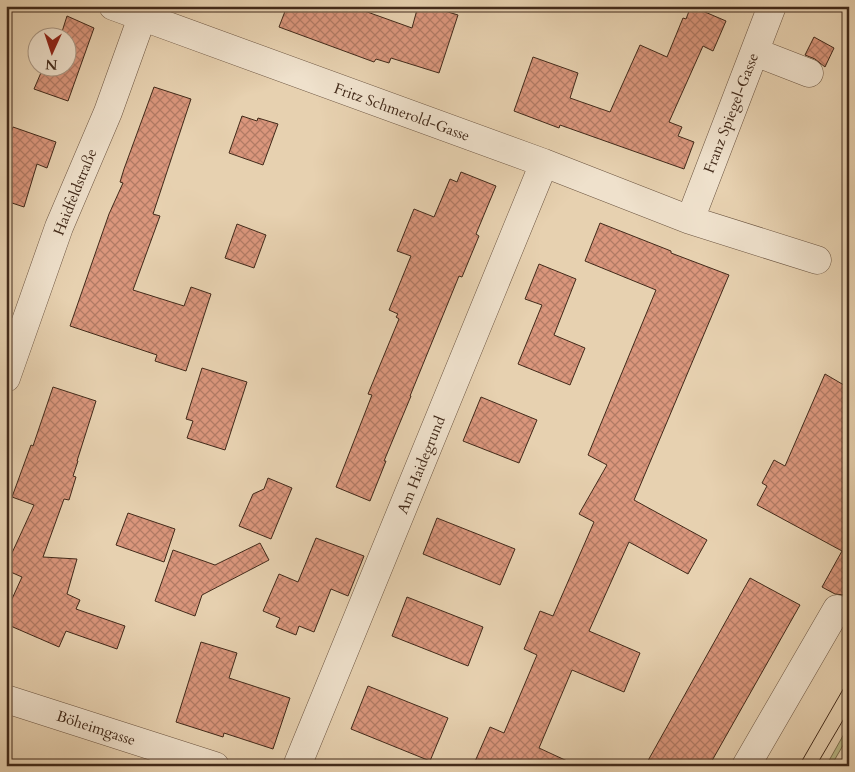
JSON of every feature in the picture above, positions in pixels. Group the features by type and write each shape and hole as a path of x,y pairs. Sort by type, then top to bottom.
{"street":[{"name":"Fritz Schmerold-Gasse","path":"113,6 144,11 690,220 817,260"},
{"name":"Franz Spiegel-Gasse","path":"690,220 772,6"},
{"name":"Haidfeldstraße","path":"6,378 12,342 108,112 144,11"},
{"path":"755,52 809,73"},
{"name":"Am Haidegrund","path":"297,766 544,163"},
{"path":"746,766 837,609"},
{"name":"Böheimgasse","path":"6,699 215,766"}],"green space":[{"path":"849,725 849,735 831,766 826,766"}],"building":[{"path":"287,6 359,6 359,9 412,28 418,6 428,6 458,15 439,73 391,58 389,63 376,59 374,62 279,27"},
{"path":"691,6 726,21 713,51 703,46 669,122 682,127 678,136 694,142 684,169 560,125 559,128 514,111 533,57 578,73 570,98 610,112 640,45 667,57 683,18 686,19"},
{"path":"67,16 94,28 78,73 78,28 63,28"},
{"path":"814,37 834,48 825,67 815,59 805,55"},
{"path":"39,78 76,78 68,101 34,89"},
{"path":"154,87 191,99 153,214 160,216 133,290 184,306 191,287 211,294 186,371 155,361 157,355 70,326 109,214 123,183 120,182 124,169"},
{"path":"242,116 257,121 258,118 278,124 263,165 229,153"},
{"path":"13,127 56,142 47,168 37,164 24,207 6,201 6,141"},
{"path":"461,172 496,186 476,234 479,236 462,277 459,276 384,461 386,461 370,501 336,487 372,395 368,394 399,319 396,317 398,314 389,310 411,256 397,251 414,209 434,217 450,179 457,182"},
{"path":"600,223 729,275 634,500 707,540 688,574 629,542 589,631 640,653 624,692 572,670 539,748 578,766 473,766 490,727 504,733 537,655 524,649 540,611 553,616 594,522 579,514 607,465 588,455 656,290 585,261"},
{"path":"237,224 266,235 254,268 225,258"},
{"path":"539,264 576,279 554,335 585,348 570,385 518,364 542,305 525,299"},
{"path":"202,368 247,382 225,450 187,438 193,421 186,419"},
{"path":"825,374 849,388 849,599 844,595 835,594 822,587 842,551 757,505 767,486 762,483 774,460 785,466"},
{"path":"53,387 96,401 77,461 73,476 76,477 69,500 64,499 43,557 77,559 67,594 80,600 76,609 125,626 117,649 66,631 59,647 6,624 6,612 22,577 6,570 6,566 34,505 12,497 31,445 33,446"},
{"path":"481,397 537,420 519,463 463,441"},
{"path":"268,478 292,488 271,539 239,526 253,494 264,489"},
{"path":"128,513 175,529 164,562 116,545"},
{"path":"437,518 515,549 500,585 423,554"},
{"path":"316,538 364,556 348,596 331,589 314,632 299,626 296,635 276,627 280,618 263,611 279,574 298,582"},
{"path":"260,543 269,560 202,595 195,616 155,601 173,550 215,565"},
{"path":"750,578 800,605 709,766 645,766"},
{"path":"407,597 483,627 468,666 392,636"},
{"path":"201,642 237,653 229,678 290,698 273,749 224,733 223,737 176,722"},
{"path":"368,686 448,718 430,761 351,729"}],"tram line":[{"path":"799,766 849,679"},
{"path":"816,766 849,710"}]}
